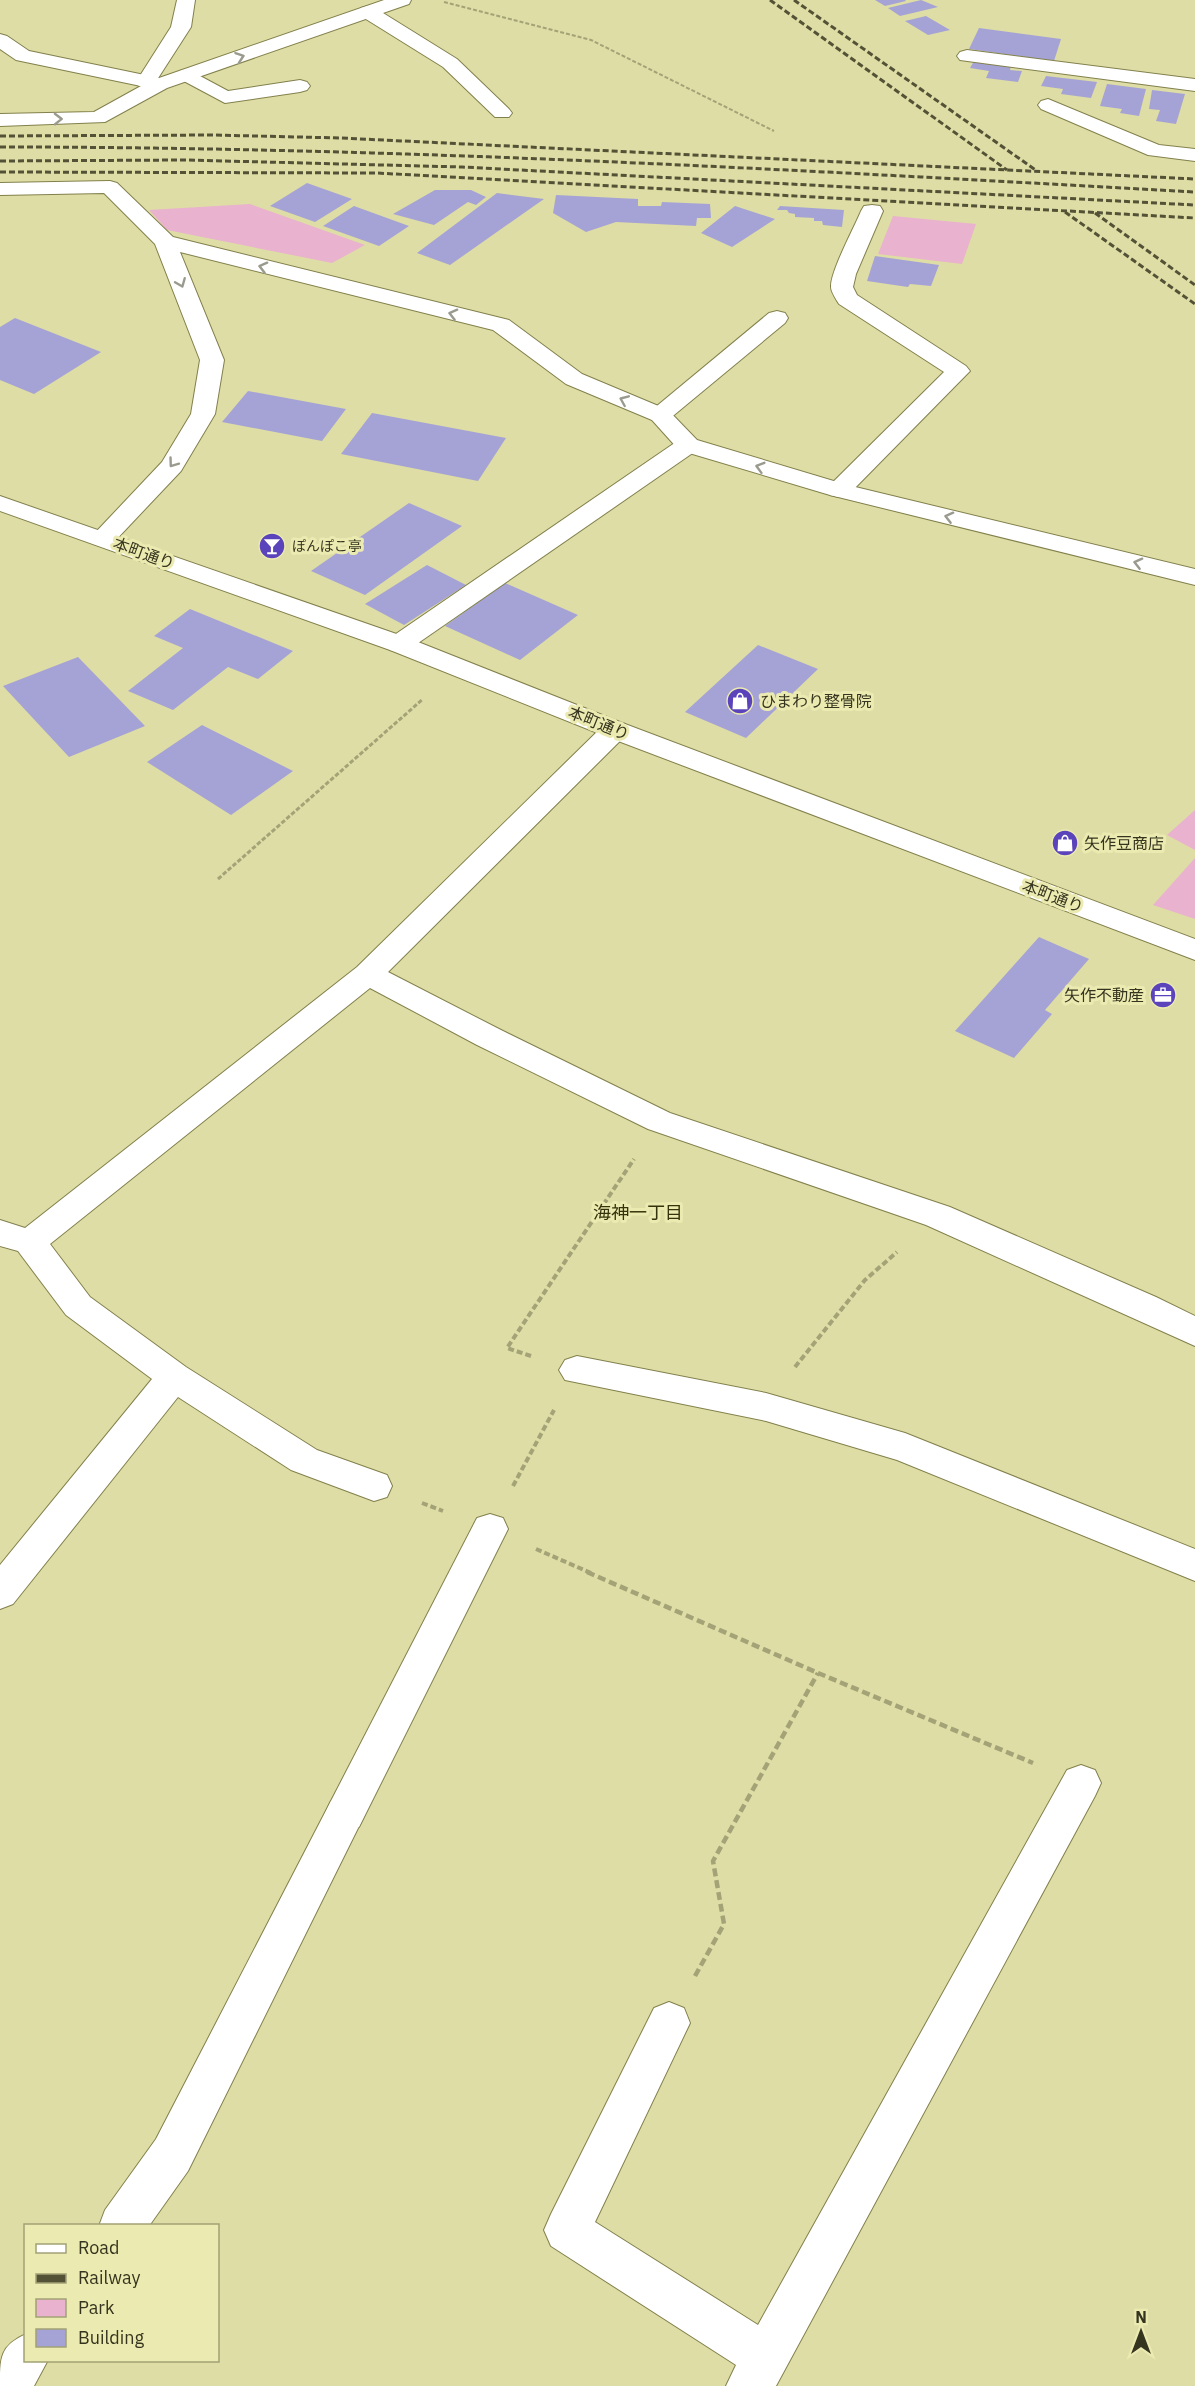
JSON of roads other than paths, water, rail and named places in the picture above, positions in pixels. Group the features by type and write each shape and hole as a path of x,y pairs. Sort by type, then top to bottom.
{"street":[{"path":"153,83 181,27 186,0"},
{"path":"0,120 98,118 153,83 187,75 402,0"},
{"path":"368,12 450,63 502,113"},
{"path":"0,40 22,56 153,83"},
{"path":"967,56 1195,85"},
{"path":"187,75 225,96 300,86"},
{"path":"1048,105 1155,151 1195,155"},
{"path":"0,189 110,188 165,242 212,360 204,414 172,466 103,539"},
{"path":"839,490 958,371 847,299 842,287 845,273 872,211"},
{"path":"165,242 501,326 574,379 660,415 688,445 839,490 1195,577"},
{"path":"660,415 777,318"},
{"path":"399,644 688,445"},
{"name":"本町通り","path":"0,503 399,644 615,730 1195,950"},
{"path":"374,1486 304,1460 174,1377 78,1306 15,1238 368,974 615,730"},
{"path":"368,974 488,1037 659,1121 938,1216 1144,1306 1195,1332"},
{"path":"577,1370 766,1407 905,1448 1195,1565"},
{"path":"0,1593 174,1377"},
{"path":"122,2224 172,2155 490,1528"},
{"path":"669,2023 567,2230 758,2371 1081,1783"},
{"path":"5,2386 24,2360"}],"railway":[{"path":"770,0 1007,170"},
{"path":"794,0 1037,171"},
{"path":"0,136 213,135 341,138 1007,170"},
{"path":"0,147 449,155 1195,192"},
{"path":"0,161 185,160 462,167 1195,205"},
{"path":"1007,170 1195,179"},
{"path":"0,172 377,173 1195,218"},
{"path":"1065,212 1195,304"},
{"path":"1095,213 1195,285"}],"place":[{"name":"ぽんぽこ亭","path":"272,546"},
{"name":"ひまわり整骨院","path":"740,701"},
{"name":"矢作豆商店","path":"1065,843"},
{"name":"矢作不動産","path":"1163,995"}],"district":[{"name":"海神一丁目","path":"638,1212"}]}
